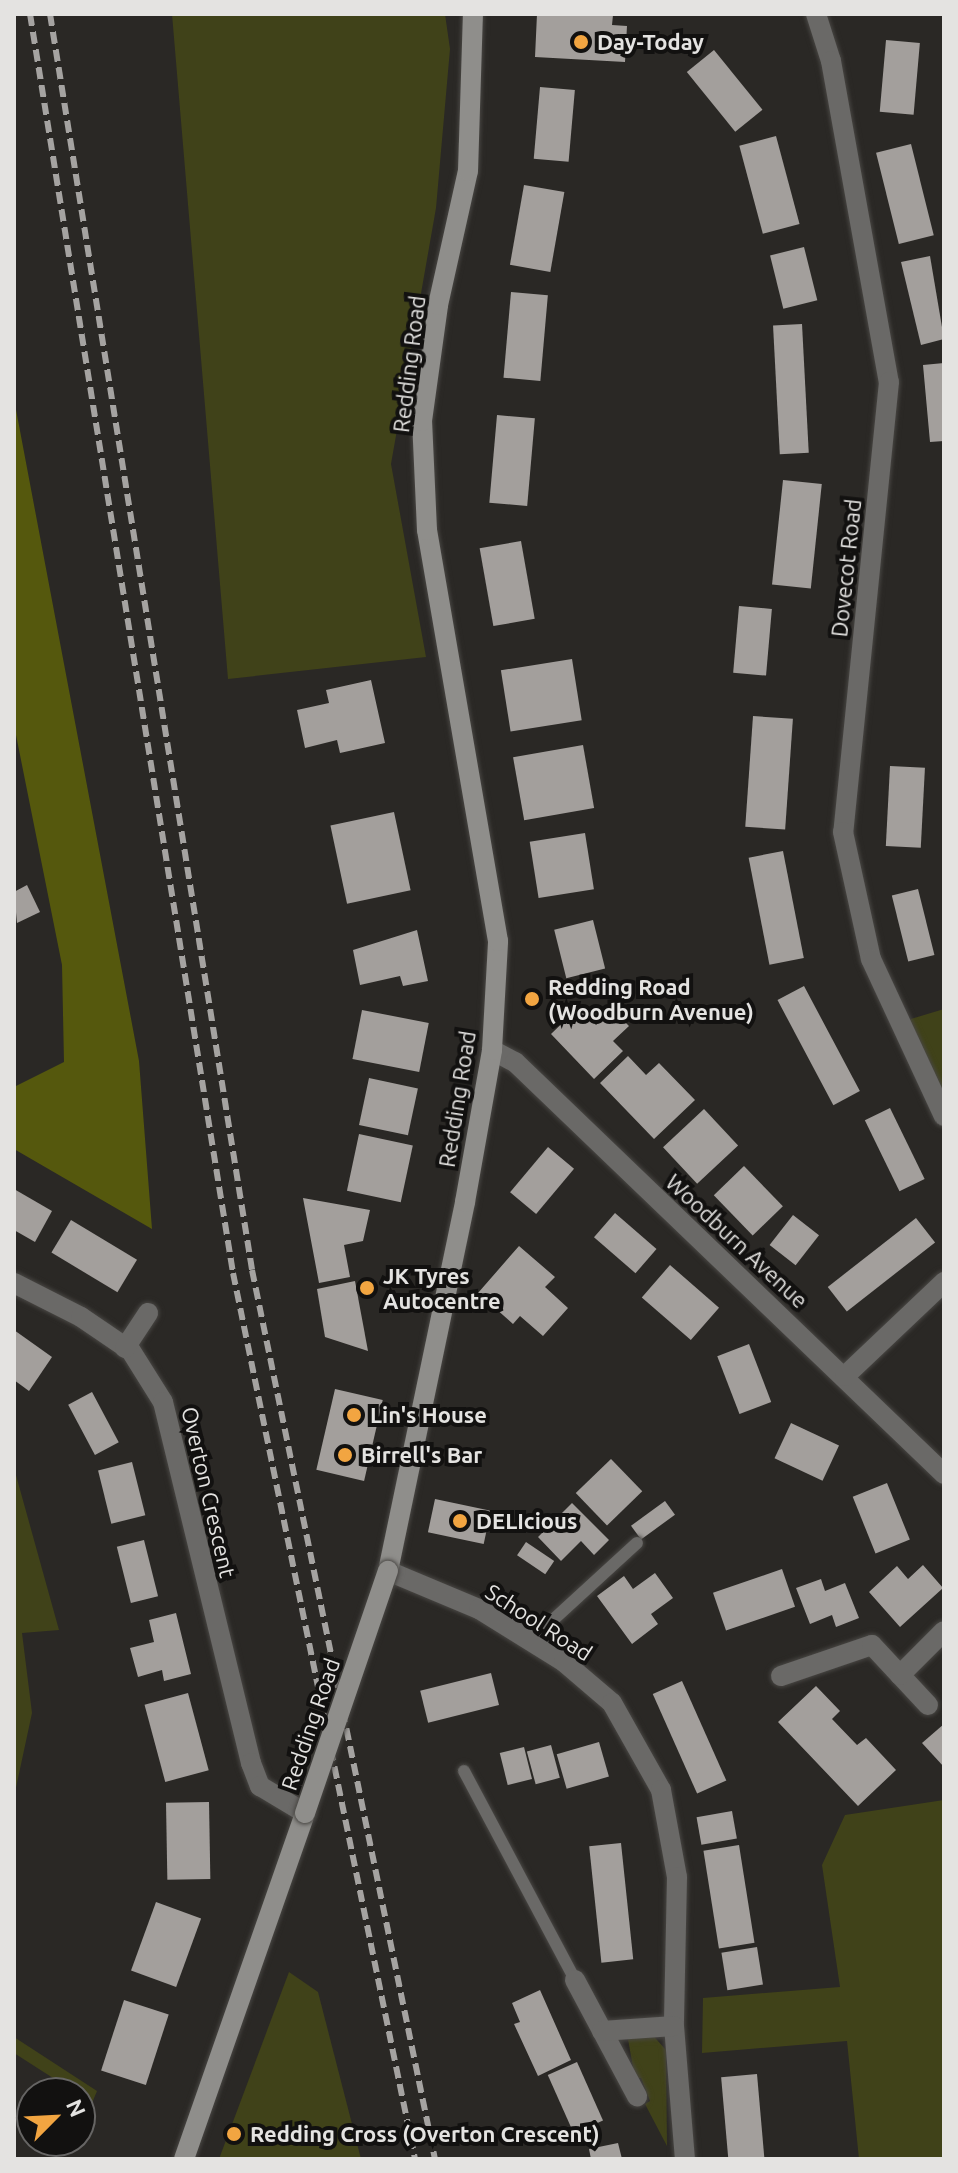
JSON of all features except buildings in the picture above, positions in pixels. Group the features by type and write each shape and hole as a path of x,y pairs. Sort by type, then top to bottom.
{"main road":[{"name":"Redding Road","path":"184,2159 388,1571 492,1050 498,941 427,530 422,421 438,305 468,171 473,14"}],"street":[{"name":"Dovecot Road","path":"816,14 831,61 889,382 843,832 871,959 944,1116"},
{"name":"Woodburn Avenue","path":"492,1050 515,1062 944,1474"},
{"path":"845,1376 944,1282"},
{"name":"Overton Crescent","path":"14,1283 81,1317 125,1348 163,1402 223,1658 260,1786 305,1813"},
{"path":"125,1348 148,1313"},
{"name":"School Road","path":"388,1571 479,1609 530,1641 612,1703 661,1790 677,1877 674,2026 685,2159"},
{"path":"900,1675 944,1631"},
{"path":"781,1676 872,1645 928,1705"},
{"path":"575,1980 637,2096"},
{"path":"602,2031 674,2026"}],"lane":[{"path":"530,1641 637,1543"},
{"path":"464,1771 575,1980"}],"green space":[{"path":"172,14 445,14 450,49 436,208 391,464 426,657 228,679"},
{"path":"944,1009 944,1116 901,1022"},
{"path":"14,1468 59,1630 22,1633 32,1713 14,1797"},
{"path":"944,1800 944,2159 859,2159 847,2041 702,2053 703,1998 840,1987 822,1865 845,1815"},
{"path":"289,1972 318,1992 361,2159 219,2159"},
{"path":"649,2031 666,2050 667,2146 645,2104 650,2101 641,2078 635,2079 628,2039"},
{"path":"14,2037 75,2077 51,2077 14,2053"}],"shaded area":[{"path":"14,399 139,1061 152,1229 14,1149 14,1087 64,1062 62,965 14,725"}],"railway":[{"path":"30,14 233,1273 415,2159"},
{"path":"50,14 252,1270 435,2159"}],"place":[{"name":"Day-Today","path":"581,42"},
{"name":"Redding Road (Woodburn Avenue)","path":"532,999"},
{"name":"JK Tyres Autocentre","path":"367,1288"},
{"name":"Lin's House","path":"354,1415"},
{"name":"Birrell's Bar","path":"345,1455"},
{"name":"DELIcious","path":"460,1521"},
{"name":"Redding Cross (Overton Crescent)","path":"234,2134"}]}
